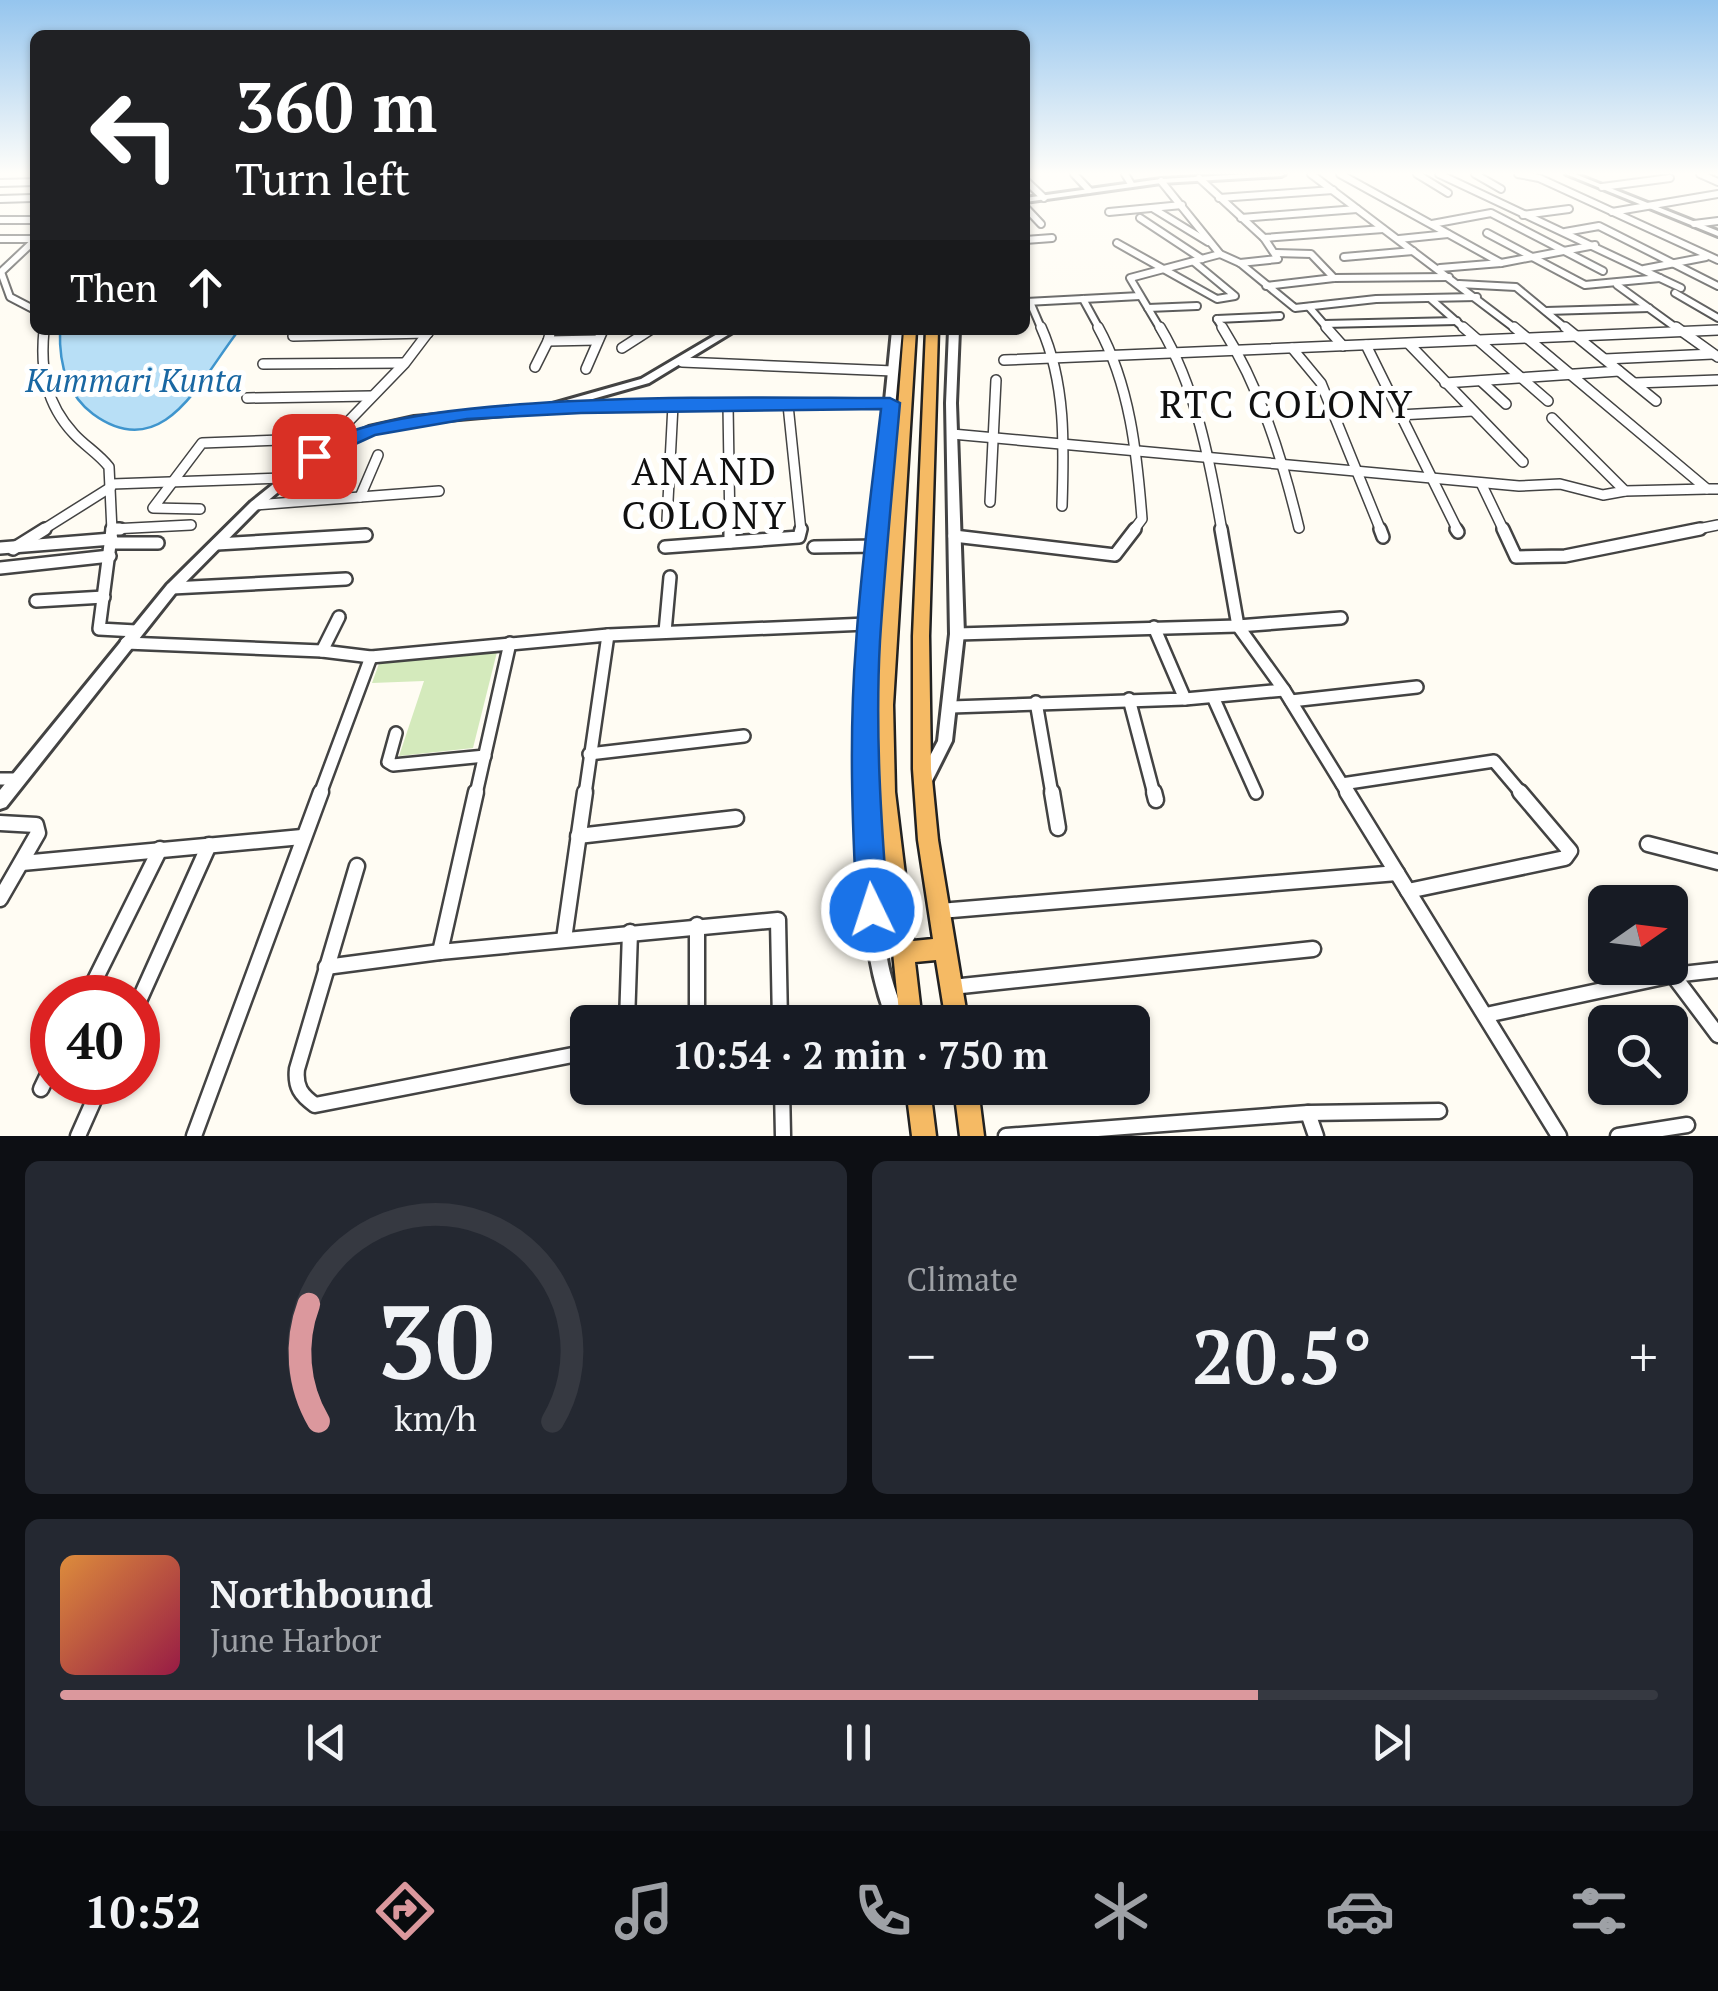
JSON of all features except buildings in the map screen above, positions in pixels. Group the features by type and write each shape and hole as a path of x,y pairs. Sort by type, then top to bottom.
{"highway":[{"path":"909,1005 886,792 884,706 910,335"},
{"path":"932,335 921,636 923,784 955,1005"},
{"path":"903,953 946,948"},
{"path":"920,1105 924,1136"},
{"path":"968,1105 972,1136"}],"street":[{"path":"1117,242 1217,298 1236,296 1198,260 1152,227"},
{"path":"1184,227 1214,246"},
{"path":"1199,227 1220,254 1240,263 1295,308 1376,299 1478,297"},
{"path":"1240,263 1278,258 1252,227"},
{"path":"1382,227 1478,297 1568,375 1712,489"},
{"path":"1437,227 1501,263"},
{"path":"1518,227 1603,271"},
{"path":"1552,227 1662,278 1718,318"},
{"path":"1564,232 1594,227"},
{"path":"1602,227 1718,286"},
{"path":"1647,227 1715,257"},
{"path":"1264,238 1384,229"},
{"path":"1487,233 1585,285 1662,278"},
{"path":"1399,239 1449,234"},
{"path":"0,238 30,240"},
{"path":"1030,240 1052,238"},
{"path":"30,245 1,272 2,292 14,303 30,308"},
{"path":"1439,268 1501,263 1594,245"},
{"path":"1344,257 1414,250"},
{"path":"1276,253 1310,254 1334,278"},
{"path":"1220,254 1130,278 1175,352 1210,458 1238,626 1287,695 1559,1136"},
{"path":"1644,269 1715,257"},
{"path":"1266,286 1334,278 1450,277"},
{"path":"1357,278 1376,299"},
{"path":"1460,284 1512,285 1656,401"},
{"path":"1617,285 1716,356"},
{"path":"1030,302 1140,296"},
{"path":"1430,298 1548,401"},
{"path":"954,536 1115,555 1142,518 1136,452 1114,356 1083,299"},
{"path":"1148,308 1197,306"},
{"path":"1310,307 1343,346"},
{"path":"1030,308 1054,358 1064,445 1062,506"},
{"path":"1546,311 1650,308"},
{"path":"1280,316 1216,320 1238,350 1284,465 1298,528"},
{"path":"1324,324 1457,321"},
{"path":"1004,360 1718,330"},
{"path":"43,335 40,363 45,394 72,432 104,460 111,486 111,542 99,629 136,631"},
{"path":"293,336 327,335"},
{"path":"0,802 172,588 283,478 334,438 427,335"},
{"path":"535,368 550,335"},
{"path":"586,369 600,335"},
{"path":"622,348 642,335"},
{"path":"550,408 644,381 723,335"},
{"path":"888,1005 875,944 868,847 866,713 870,622 897,335"},
{"path":"923,784 945,740 957,634 954,335"},
{"path":"548,342 598,340"},
{"path":"1408,344 1522,462"},
{"path":"1366,345 1458,532"},
{"path":"1292,348 1321,383 1382,537"},
{"path":"1605,359 1716,356"},
{"path":"682,362 893,371"},
{"path":"264,364 404,363"},
{"path":"1445,383 1620,372"},
{"path":"990,502 996,380"},
{"path":"1635,382 1718,380"},
{"path":"1482,381 1506,404"},
{"path":"248,398 372,396"},
{"path":"314,456 369,430 414,420 550,408 890,403"},
{"path":"728,405 730,542"},
{"path":"665,547 793,539 802,530 788,405"},
{"path":"668,520 673,406"},
{"path":"1399,415 1474,411"},
{"path":"1552,418 1625,491"},
{"path":"952,434 1432,479 1560,484 1602,494 1712,489"},
{"path":"200,509 154,510 198,447 209,440 334,438"},
{"path":"360,497 378,455"},
{"path":"13,548 111,486 283,478"},
{"path":"1481,483 1516,557 1565,556 1718,525"},
{"path":"255,504 439,491"},
{"path":"0,568 191,524"},
{"path":"216,544 366,534"},
{"path":"0,548 158,543"},
{"path":"814,546 878,546"},
{"path":"665,632 670,578"},
{"path":"172,588 346,579"},
{"path":"36,601 104,597"},
{"path":"322,651 339,617"},
{"path":"957,634 1238,626 1342,618"},
{"path":"126,643 322,651 370,657 608,635 890,623"},
{"path":"1154,626 1186,699"},
{"path":"564,939 608,635"},
{"path":"440,952 510,643"},
{"path":"194,1136 370,657"},
{"path":"950,707 1418,687"},
{"path":"1213,697 1256,793"},
{"path":"1129,699 1156,800"},
{"path":"1036,702 1058,828"},
{"path":"396,733 388,762 393,766 484,756"},
{"path":"588,754 744,736"},
{"path":"1342,784 1494,761 1570,851 1565,858 1408,891"},
{"path":"0,779 17,779"},
{"path":"578,836 736,818"},
{"path":"0,823 36,825 38,834 0,898"},
{"path":"22,863 302,837"},
{"path":"1648,844 1718,862"},
{"path":"150,975 208,845"},
{"path":"98,975 160,850"},
{"path":"357,866 295,1082 300,1096 315,1104 570,1055"},
{"path":"939,911 1397,873"},
{"path":"326,968 440,952 778,920 780,1005"},
{"path":"697,925 697,1005"},
{"path":"628,1005 630,932"},
{"path":"952,987 1313,949"},
{"path":"1688,974 1718,970"},
{"path":"1486,1015 1630,985"},
{"path":"1680,985 1718,1035"},
{"path":"78,1136 92,1105"},
{"path":"782,1105 783,1136"},
{"path":"1006,1136 1308,1113 1439,1111"},
{"path":"1308,1113 1316,1136"},
{"path":"1618,1136 1687,1125"}],"green space":[{"path":"497,652 473,748 399,756 424,681 372,683 381,658"}],"water":[{"name":"Kummari Kunta","path":"60,335 235,335 178,409 160,423 140,430 118,427 84,406 70,387"}],"district":[{"name":"RTC COLONY","path":"1287,404"},
{"name":"ANAND COLONY","path":"705,493"}],"route":[{"path":"314,456 369,430 467,413 581,407 890,403 868,643 866,808 872,910"}]}
